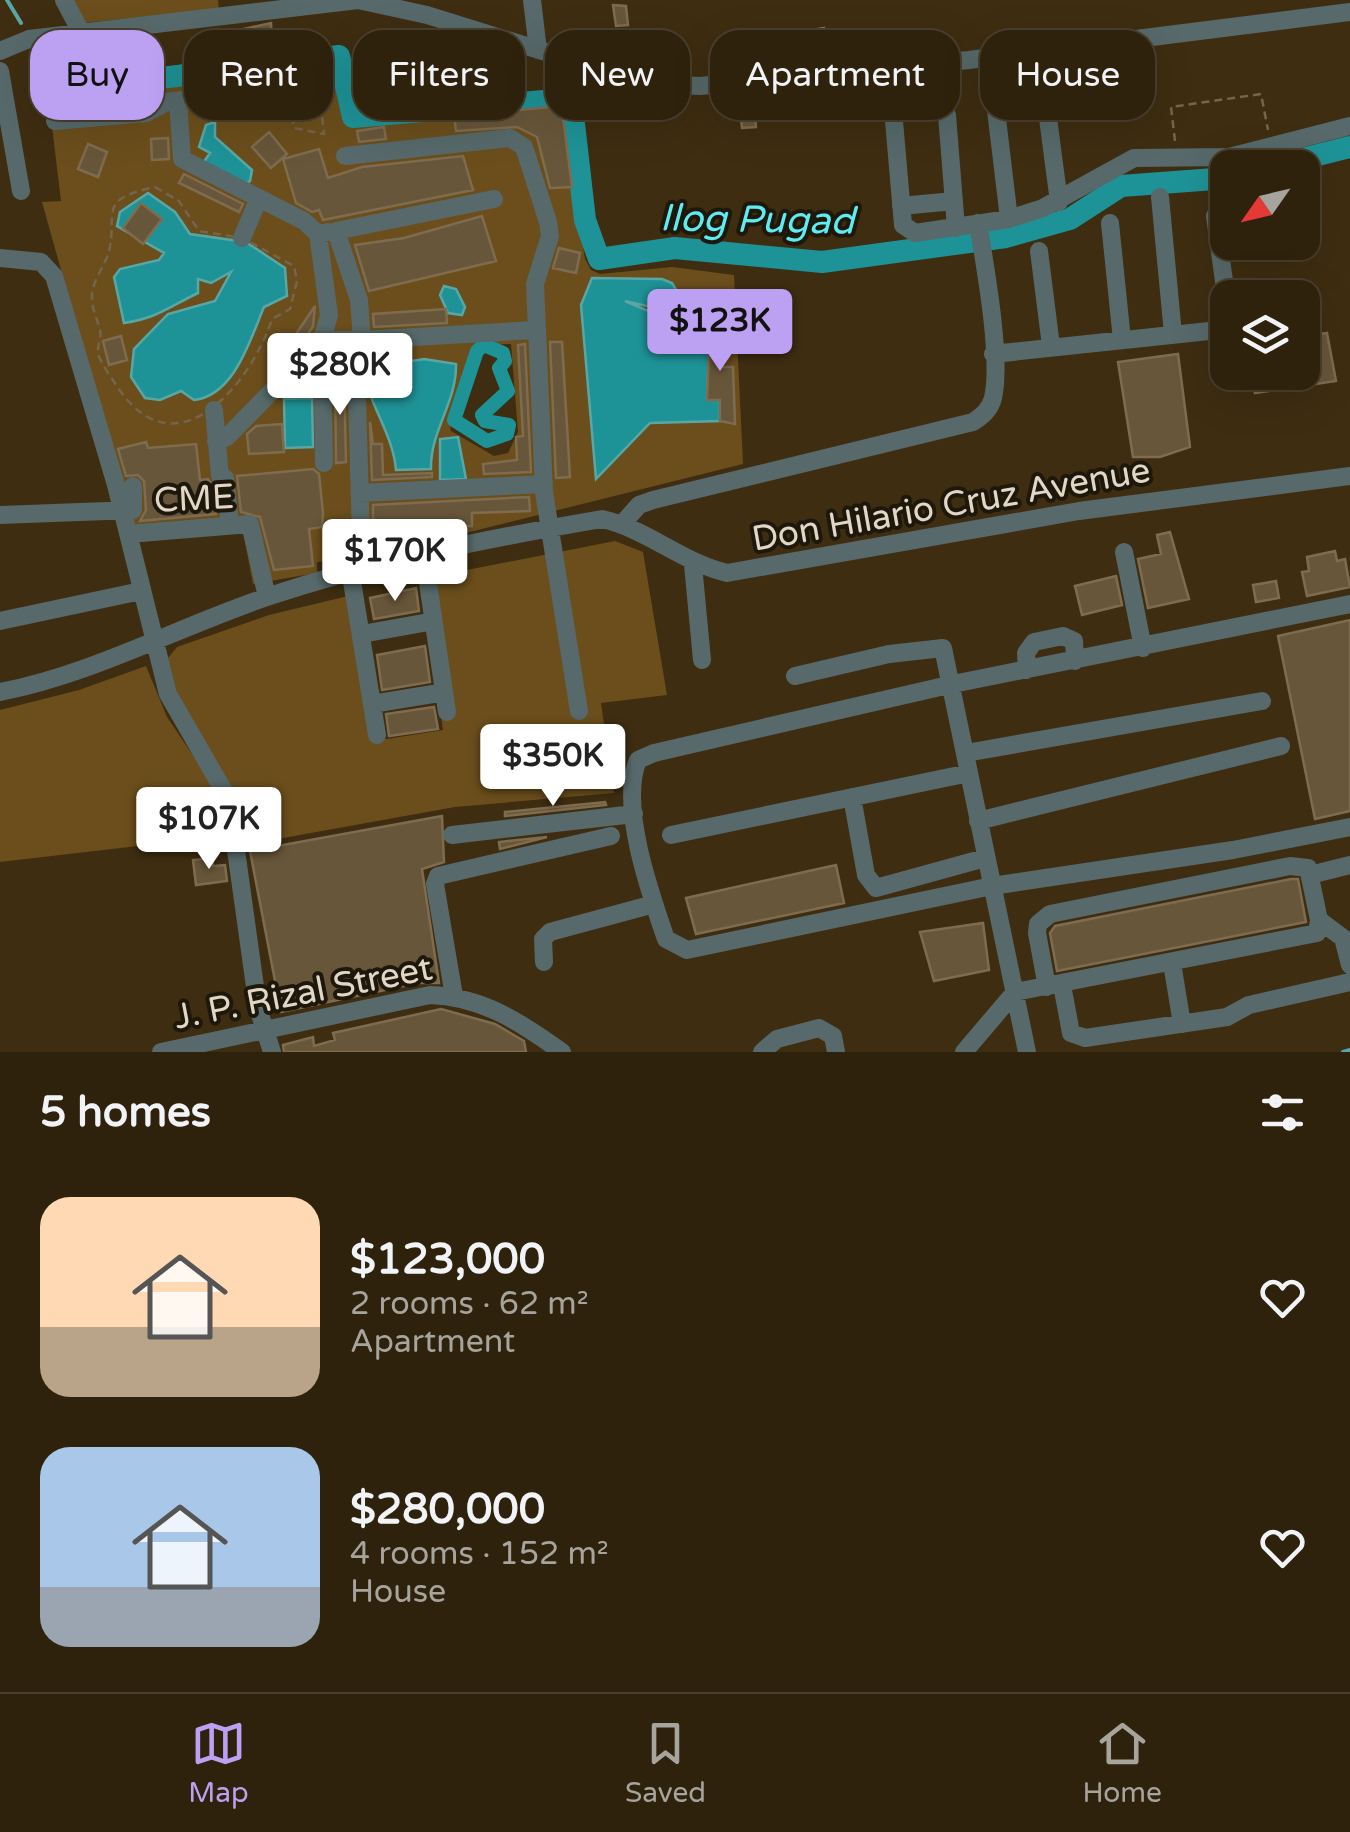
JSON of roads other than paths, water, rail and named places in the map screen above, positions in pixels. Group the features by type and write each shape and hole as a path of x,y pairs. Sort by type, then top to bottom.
{"street":[{"path":"64,0 80,30"},
{"path":"94,30 226,9 358,0 395,6 645,83 700,86 969,60 1350,12"},
{"path":"532,0 538,50"},
{"path":"0,51 30,39"},
{"path":"0,71 8,151 21,191"},
{"path":"55,121 146,114 184,100"},
{"path":"178,101 182,159 258,200 334,231 494,199"},
{"path":"894,120 901,206 907,230 979,230 1059,202 1134,158 1229,157 1350,126"},
{"path":"947,120 956,228"},
{"path":"997,120 1009,218"},
{"path":"1048,120 1059,202"},
{"path":"345,156 510,138 524,147 550,236 534,284 534,330 544,488 579,711"},
{"path":"1160,197 1173,334"},
{"path":"242,238 258,200"},
{"path":"901,206 954,201"},
{"path":"1110,223 1122,340"},
{"path":"0,692 153,642 268,597 550,528 602,518 622,523 639,505 653,500 973,422 992,404 993,354 979,230"},
{"path":"334,231 359,300 362,340 356,362 362,538"},
{"path":"324,463 322,340 329,315 334,231"},
{"path":"1039,251 1052,346"},
{"path":"0,258 42,262 54,276 122,510 174,712 217,776 228,800 262,1027 272,1052"},
{"path":"216,441 227,437 322,340 534,330"},
{"path":"993,354 1210,331"},
{"path":"214,410 230,524"},
{"name":"Don Hilario Cruz Avenue","path":"622,523 693,565 726,573 754,572 1079,512 1350,476"},
{"path":"0,515 133,510 133,486"},
{"path":"360,492 544,488"},
{"name":"CME","path":"128,534 245,522 253,529 268,597"},
{"path":"1124,552 1143,648"},
{"path":"424,556 447,712"},
{"path":"693,565 702,660"},
{"path":"352,574 377,735"},
{"path":"0,621 141,591"},
{"path":"1350,604 953,684 654,753 638,760 630,793 654,904 666,938 687,950 992,886 1233,850 1350,826"},
{"path":"362,634 423,623"},
{"path":"1027,670 1026,654 1034,642 1064,636 1074,641 1075,661"},
{"path":"795,676 932,647 943,648 1027,1052"},
{"path":"372,704 433,694"},
{"path":"966,753 1262,701"},
{"path":"978,821 1282,746"},
{"path":"671,834 969,772"},
{"path":"852,797 866,876 876,888 985,858"},
{"path":"452,835 634,814"},
{"path":"454,996 435,884 438,876 611,836"},
{"path":"964,1052 1015,992 1054,986 1172,963 1317,933 1319,920 1310,875 1303,865 1290,866 1050,914 1038,924 1037,933 1054,986 1075,1036 1093,1038 1227,1017 1249,1005 1350,982"},
{"path":"1310,875 1350,865"},
{"path":"544,962 544,939 550,932 654,904"},
{"path":"1319,920 1343,938 1350,964"},
{"path":"1172,963 1182,1024"},
{"name":"J. P. Rizal Street","path":"161,1052 262,1027 430,995 454,996 495,1008 562,1052"},
{"path":"762,1052 778,1040 819,1028 833,1036 836,1052"}],"water":[{"path":"215,122 215,137 252,170 250,181 244,185 203,163 210,153 199,147 206,125"},
{"path":"148,193 175,212 190,234 246,242 285,268 287,296 264,307 230,378 208,396 194,400 181,391 160,400 145,398 131,377 134,349 168,314 215,301 231,272 211,283 198,279 198,293 154,315 124,323 114,277 120,269 159,260 164,253 117,226 120,212"},
{"path":"592,278 662,279 672,283 681,298 678,307 668,311 625,301 648,311 710,320 707,399 720,400 720,421 650,423 596,479 581,305"},
{"path":"444,286 456,289 465,307 462,315 448,313 440,295"},
{"path":"424,359 456,364 452,391 435,442 431,469 396,470 363,369"},
{"path":"312,398 313,447 285,448 284,399"},
{"path":"458,437 466,479 440,480 440,439"}],"waterway":[{"name":"Ilog Pugad","path":"7,0 21,23"},
{"name":"Ilog Pugad","path":"164,78 339,56 353,117 555,100 572,106 585,220 599,259 675,248 822,262 1006,237 1070,219 1121,186 1210,179"},
{"name":"Ilog Pugad","path":"1320,154 1350,147"},
{"path":"484,345 503,353 505,361 499,368 508,391 482,415 485,421 509,425 507,434 487,441 454,420 477,351 484,345"},
{"path":"1343,1052 1350,1050"}]}
